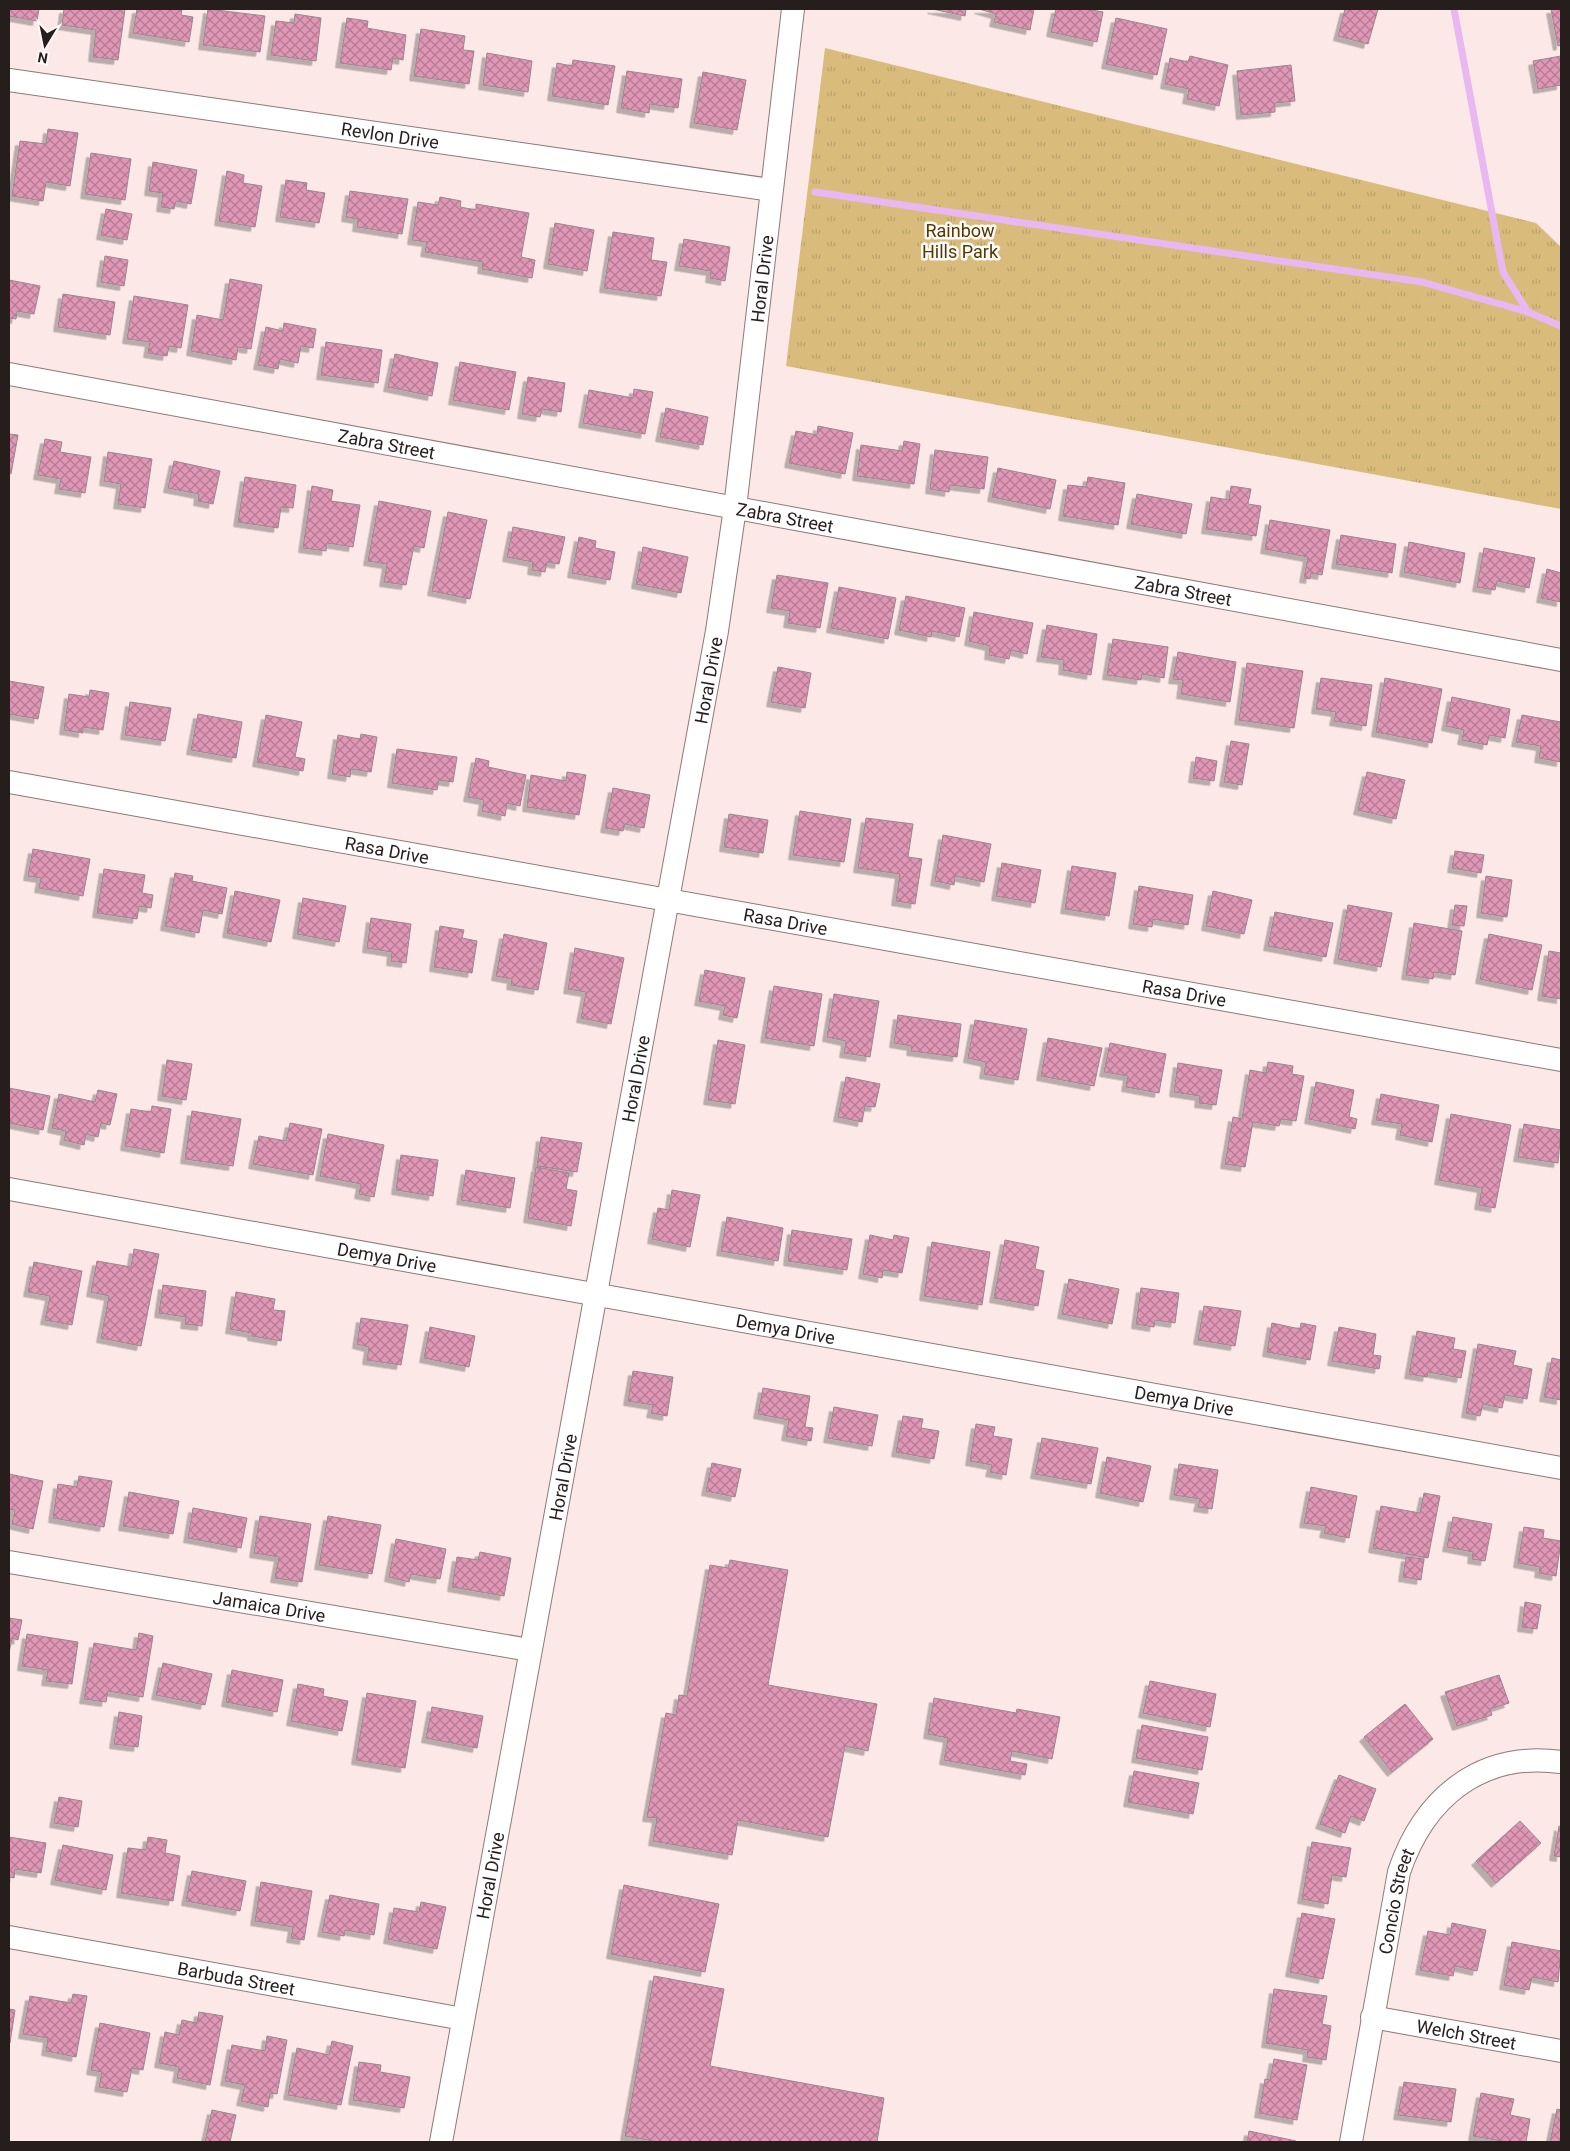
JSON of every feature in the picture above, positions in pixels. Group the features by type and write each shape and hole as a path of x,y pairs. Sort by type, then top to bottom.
{"street":[{"name":"Horal Drive","path":"441,2142 594,1295 717,631 735,508 793,9"},
{"name":"Revlon Drive","path":"9,80 771,190"},
{"name":"Zabra Street","path":"9,374 1561,660"},
{"name":"Rasa Drive","path":"9,782 1561,1060"},
{"name":"Demya Drive","path":"9,1189 1561,1468"},
{"name":"Jamaica Drive","path":"9,1562 530,1650"},
{"name":"Concio Street","path":"1351,2142 1399,1872 1408,1844 1424,1818 1445,1796 1471,1778 1499,1766 1523,1760 1561,1762"},
{"name":"Barbuda Street","path":"9,1937 464,2019"},
{"name":"Welch Street","path":"1372,2017 1561,2051"}],"green space":[{"name":"Rainbow Hills Park","path":"825,48 1536,223 1561,247 1561,509 786,366"}],"building":[{"path":"9,9 39,9 37,21 9,16"},
{"path":"64,9 125,9 118,60 93,57 96,30 62,25"},
{"path":"137,9 182,9 181,15 193,17 189,42 133,33"},
{"path":"208,9 265,16 260,52 203,45"},
{"path":"932,9 966,9 965,16"},
{"path":"979,9 1034,9 1030,30 994,22 996,14"},
{"path":"1056,9 1086,9 1103,12 1097,42 1051,32"},
{"path":"1345,9 1378,9 1368,44 1338,36"},
{"path":"1551,9 1561,9 1561,45 1558,46"},
{"path":"295,14 321,18 316,61 271,55 276,21 294,23"},
{"path":"347,18 368,21 367,28 406,35 403,60 393,58 391,70 340,63"},
{"path":"1116,18 1167,29 1157,75 1106,64"},
{"path":"421,29 465,36 463,50 474,51 469,84 414,76"},
{"path":"487,53 532,61 528,92 483,85"},
{"path":"1190,56 1228,65 1219,106 1187,99 1189,89 1165,84 1170,58 1188,62"},
{"path":"1561,56 1561,85 1538,89 1533,61"},
{"path":"573,60 615,66 608,105 552,96 557,63 572,66"},
{"path":"1291,65 1295,101 1275,103 1275,112 1241,115 1237,71"},
{"path":"627,71 682,79 678,108 650,104 649,113 621,108"},
{"path":"703,72 746,80 737,130 694,123"},
{"path":"48,129 78,133 70,186 46,182 43,201 12,196 20,141 46,144"},
{"path":"91,153 131,159 125,200 85,194"},
{"path":"153,162 197,170 191,204 176,201 174,209 161,207 163,193 149,191"},
{"path":"227,171 244,175 243,183 262,186 255,227 219,221"},
{"path":"286,180 307,183 306,190 325,193 319,223 280,217"},
{"path":"350,191 408,199 402,234 357,227 358,219 346,217"},
{"path":"440,197 461,201 460,207 476,210 476,204 529,213 521,257 535,260 532,278 482,269 483,262 425,252 427,242 412,240 418,202 438,205"},
{"path":"106,209 132,214 127,240 101,235"},
{"path":"555,223 594,230 587,271 548,264"},
{"path":"613,232 654,238 651,260 667,262 661,296 604,288"},
{"path":"684,239 730,247 725,281 710,278 711,271 679,266"},
{"path":"105,256 128,260 124,286 101,282"},
{"path":"230,279 262,285 251,349 238,347 236,360 191,351 197,315 223,320"},
{"path":"9,280 40,286 34,314 17,311 16,319 9,318"},
{"path":"63,294 115,302 110,335 58,327"},
{"path":"134,296 188,305 181,348 169,346 167,356 148,353 150,342 127,339"},
{"path":"284,323 316,329 313,348 301,346 298,363 280,359 278,369 258,365 266,327 283,331"},
{"path":"326,342 382,350 378,383 321,375"},
{"path":"395,354 438,363 432,396 388,387"},
{"path":"460,362 516,372 509,410 453,400"},
{"path":"528,377 565,383 561,412 542,409 540,417 522,414"},
{"path":"634,389 653,392 645,434 583,423 589,390 633,398"},
{"path":"666,408 708,417 703,445 660,437"},
{"path":"818,426 853,433 845,474 789,463 796,431 817,435"},
{"path":"9,434 18,435 11,474 9,473"},
{"path":"45,439 62,442 60,452 91,457 85,493 59,489 61,479 38,475"},
{"path":"904,441 920,444 914,484 857,476 861,445 902,451"},
{"path":"935,450 988,457 984,489 950,485 949,492 930,489"},
{"path":"108,452 152,459 145,508 118,504 121,484 104,481"},
{"path":"174,461 220,471 213,504 198,501 199,494 168,488"},
{"path":"998,468 1056,480 1050,509 992,497"},
{"path":"245,477 296,485 293,508 281,507 278,528 238,522"},
{"path":"1088,477 1125,483 1118,525 1063,516 1068,485 1086,487"},
{"path":"312,486 333,490 331,501 360,505 353,547 327,543 326,551 303,548"},
{"path":"1231,486 1251,489 1248,504 1261,506 1256,536 1206,529 1211,497 1229,500"},
{"path":"1137,494 1192,504 1186,534 1131,524"},
{"path":"379,501 431,511 424,548 414,546 406,585 384,582 387,564 368,561"},
{"path":"448,512 487,520 470,599 432,591"},
{"path":"1270,520 1330,530 1322,575 1311,573 1310,579 1304,578 1308,557 1265,549"},
{"path":"513,527 565,537 559,564 547,562 545,572 532,570 533,562 507,557"},
{"path":"1341,535 1396,544 1392,573 1336,564"},
{"path":"579,537 596,541 595,548 615,552 610,580 572,573"},
{"path":"1409,542 1465,553 1460,583 1404,572"},
{"path":"643,547 688,557 681,593 636,584"},
{"path":"1484,548 1535,558 1529,588 1497,581 1495,590 1477,587"},
{"path":"1547,569 1561,573 1561,602 1541,598"},
{"path":"777,575 828,583 820,628 788,623 790,611 771,608"},
{"path":"839,587 896,598 888,639 831,628"},
{"path":"906,596 965,608 959,637 932,631 931,637 899,630"},
{"path":"974,612 1033,623 1027,654 1011,650 1009,659 989,655 990,646 969,641"},
{"path":"1047,625 1097,634 1091,675 1063,670 1064,660 1041,657"},
{"path":"1113,639 1168,647 1164,678 1142,674 1141,680 1107,675"},
{"path":"1178,652 1236,662 1230,702 1181,694 1183,680 1173,679"},
{"path":"1247,663 1303,671 1294,728 1239,720"},
{"path":"778,667 811,673 805,708 771,702"},
{"path":"1321,678 1372,685 1366,726 1334,721 1336,712 1316,709"},
{"path":"1385,678 1442,689 1432,743 1376,732"},
{"path":"9,681 44,687 38,719 9,714"},
{"path":"90,690 109,693 103,730 83,727 83,733 64,730 69,694 89,697"},
{"path":"1452,697 1510,709 1505,738 1489,735 1487,745 1462,740 1464,730 1446,726"},
{"path":"130,702 171,708 165,741 125,735"},
{"path":"198,714 242,722 236,758 191,750"},
{"path":"266,715 302,722 295,757 305,759 303,771 257,762"},
{"path":"1522,715 1561,722 1561,762 1539,758 1541,746 1516,742"},
{"path":"361,734 377,737 371,772 351,769 350,777 332,774 338,735 360,739"},
{"path":"1231,741 1249,744 1242,785 1224,782"},
{"path":"397,749 457,757 453,782 439,780 437,790 392,783"},
{"path":"1196,757 1217,761 1214,781 1193,778"},
{"path":"476,758 489,761 488,767 526,775 520,806 507,803 505,816 482,811 484,800 468,797"},
{"path":"567,772 586,775 579,815 527,807 531,775 566,781"},
{"path":"1367,772 1405,780 1396,819 1358,810"},
{"path":"613,788 650,795 644,828 625,824 623,831 605,828"},
{"path":"800,811 851,819 844,862 793,855"},
{"path":"729,814 768,820 763,853 724,847"},
{"path":"866,818 913,824 908,857 922,859 915,904 896,901 900,874 858,868"},
{"path":"943,835 991,844 984,882 955,876 954,885 935,881"},
{"path":"33,849 90,859 83,896 39,888 41,878 28,876"},
{"path":"1455,851 1484,855 1481,873 1452,868"},
{"path":"1002,863 1041,870 1035,903 996,896"},
{"path":"1072,866 1116,873 1109,916 1065,909"},
{"path":"104,869 145,875 142,893 153,895 151,908 139,906 137,919 97,913"},
{"path":"175,873 193,876 192,881 227,888 222,914 203,910 199,933 165,926"},
{"path":"1486,876 1512,880 1507,917 1481,913"},
{"path":"1139,886 1193,895 1188,925 1153,919 1152,927 1133,924"},
{"path":"235,891 280,900 271,942 227,933"},
{"path":"1213,891 1252,900 1244,934 1206,926"},
{"path":"303,898 346,906 339,942 297,934"},
{"path":"1348,905 1392,913 1381,967 1338,959"},
{"path":"1455,905 1467,906 1464,926 1452,925"},
{"path":"1275,912 1333,923 1326,957 1268,946"},
{"path":"371,918 411,924 406,963 391,961 392,952 367,948"},
{"path":"1414,923 1462,931 1455,975 1434,972 1433,979 1406,975"},
{"path":"440,926 464,930 462,938 477,941 472,973 434,967"},
{"path":"504,934 547,943 538,990 511,985 512,979 496,976"},
{"path":"1489,934 1542,945 1532,990 1480,979"},
{"path":"575,948 624,958 611,1024 581,1018 586,992 568,989"},
{"path":"1549,951 1561,953 1561,999 1542,996"},
{"path":"705,970 745,978 737,1018 723,1015 725,1006 699,1001"},
{"path":"774,986 822,994 814,1046 765,1038"},
{"path":"834,994 879,1001 870,1057 844,1053 846,1041 827,1037"},
{"path":"898,1015 961,1024 957,1057 911,1051 912,1046 894,1043"},
{"path":"975,1020 1027,1029 1018,1080 984,1074 986,1062 968,1058"},
{"path":"1048,1038 1102,1048 1094,1086 1041,1076"},
{"path":"718,1040 745,1045 735,1104 708,1100"},
{"path":"1110,1043 1166,1054 1159,1093 1126,1087 1128,1076 1104,1072"},
{"path":"167,1060 192,1064 186,1100 162,1096"},
{"path":"1268,1062 1293,1066 1292,1074 1304,1076 1296,1121 1281,1119 1279,1126 1253,1122 1245,1167 1225,1164 1233,1117 1242,1119 1250,1070 1266,1073"},
{"path":"1178,1063 1222,1070 1216,1105 1199,1103 1200,1096 1174,1092"},
{"path":"846,1077 880,1084 875,1107 865,1106 862,1122 838,1117"},
{"path":"1316,1082 1354,1090 1349,1117 1357,1119 1355,1129 1309,1119"},
{"path":"9,1088 50,1096 43,1130 9,1123"},
{"path":"98,1090 117,1094 110,1125 101,1123 98,1137 86,1134 84,1145 64,1140 66,1131 52,1128 59,1094 95,1102"},
{"path":"1381,1094 1439,1105 1432,1142 1400,1135 1402,1124 1376,1120"},
{"path":"152,1106 171,1109 164,1153 125,1146 131,1109 151,1112"},
{"path":"192,1111 241,1119 233,1166 185,1159"},
{"path":"1451,1114 1511,1125 1495,1208 1479,1205 1482,1188 1439,1180"},
{"path":"290,1123 322,1129 313,1175 253,1164 259,1136 286,1141"},
{"path":"1524,1124 1561,1130 1558,1163 1518,1157"},
{"path":"328,1134 384,1145 374,1197 359,1194 361,1184 320,1176"},
{"path":"541,1137 582,1143 577,1172 537,1166"},
{"path":"401,1155 438,1160 433,1196 396,1190"},
{"path":"536,1167 569,1173 566,1189 577,1191 571,1226 528,1218"},
{"path":"466,1170 515,1178 510,1208 461,1200"},
{"path":"672,1190 700,1195 690,1247 652,1239 658,1208 669,1210"},
{"path":"727,1217 783,1228 778,1261 721,1251"},
{"path":"792,1230 852,1239 847,1270 788,1261"},
{"path":"870,1235 893,1240 894,1235 909,1238 902,1273 883,1270 882,1278 863,1274"},
{"path":"1005,1240 1039,1247 1035,1269 1044,1271 1038,1306 994,1298"},
{"path":"932,1242 990,1252 982,1305 924,1296"},
{"path":"134,1249 159,1254 141,1346 101,1338 109,1296 91,1292 97,1261 131,1267"},
{"path":"34,1262 82,1271 72,1325 45,1320 50,1296 28,1292"},
{"path":"1069,1279 1119,1289 1112,1324 1062,1314"},
{"path":"163,1285 206,1291 202,1326 185,1324 186,1317 159,1313"},
{"path":"1141,1288 1179,1293 1175,1323 1155,1320 1154,1327 1136,1324"},
{"path":"236,1292 275,1299 273,1310 285,1311 281,1341 252,1336 252,1333 230,1329"},
{"path":"1204,1306 1241,1311 1235,1346 1198,1340"},
{"path":"361,1318 408,1325 401,1365 367,1360 369,1347 357,1344"},
{"path":"1272,1323 1300,1329 1301,1323 1316,1326 1310,1360 1267,1352"},
{"path":"430,1327 475,1336 469,1367 424,1358"},
{"path":"1339,1327 1376,1334 1373,1355 1381,1356 1379,1369 1332,1361"},
{"path":"1417,1331 1455,1338 1453,1349 1466,1351 1461,1378 1428,1372 1427,1377 1409,1374"},
{"path":"1478,1344 1516,1351 1513,1365 1532,1369 1527,1399 1505,1395 1502,1408 1483,1404 1480,1416 1466,1413"},
{"path":"1552,1358 1561,1360 1561,1400 1544,1397"},
{"path":"633,1371 673,1377 667,1416 651,1413 653,1405 628,1401"},
{"path":"763,1388 810,1396 805,1427 813,1428 811,1441 786,1436 789,1420 758,1414"},
{"path":"834,1407 878,1415 872,1446 828,1438"},
{"path":"903,1416 923,1419 921,1428 939,1431 934,1459 896,1452"},
{"path":"976,1424 995,1427 993,1436 1012,1439 1006,1475 990,1472 992,1465 970,1461"},
{"path":"1042,1438 1098,1448 1091,1484 1035,1474"},
{"path":"1107,1457 1151,1466 1143,1502 1100,1493"},
{"path":"712,1463 741,1469 735,1497 706,1491"},
{"path":"1179,1464 1218,1470 1212,1509 1198,1507 1200,1499 1174,1495"},
{"path":"9,1474 43,1481 33,1529 12,1524 15,1510 9,1509"},
{"path":"79,1476 112,1481 104,1527 53,1518 58,1484 77,1487"},
{"path":"1311,1487 1357,1496 1349,1538 1324,1533 1326,1526 1304,1523"},
{"path":"129,1492 179,1501 173,1534 123,1526"},
{"path":"1424,1493 1440,1496 1428,1558 1373,1548 1381,1506 1420,1513"},
{"path":"193,1508 247,1518 241,1548 188,1538"},
{"path":"260,1516 311,1524 302,1582 275,1578 279,1557 254,1553"},
{"path":"328,1516 381,1525 372,1574 319,1565"},
{"path":"1453,1517 1492,1524 1485,1561 1472,1559 1473,1552 1447,1547"},
{"path":"1524,1527 1544,1530 1543,1538 1561,1541 1556,1576 1539,1573 1540,1567 1518,1563"},
{"path":"396,1539 446,1549 440,1579 411,1574 409,1582 389,1577"},
{"path":"480,1552 511,1558 504,1596 452,1587 457,1557 478,1560"},
{"path":"1406,1557 1424,1559 1421,1580 1403,1577"},
{"path":"730,1560 788,1570 768,1685 877,1704 868,1751 845,1746 828,1837 738,1820 732,1855 653,1841 657,1818 647,1817 666,1713 676,1715 679,1695 687,1696 710,1565 728,1568"},
{"path":"1525,1602 1541,1605 1537,1629 1522,1627"},
{"path":"9,1618 22,1620 18,1640 12,1638 9,1653"},
{"path":"139,1633 153,1636 143,1697 108,1691 106,1702 84,1699 94,1643 136,1650"},
{"path":"27,1634 78,1642 72,1684 46,1681 48,1670 22,1666"},
{"path":"163,1663 212,1674 205,1705 156,1695"},
{"path":"232,1670 283,1680 277,1712 226,1702"},
{"path":"1499,1675 1509,1703 1490,1709 1492,1715 1457,1726 1445,1692"},
{"path":"1150,1681 1216,1694 1210,1727 1143,1713"},
{"path":"298,1684 324,1689 323,1696 348,1701 342,1731 291,1721"},
{"path":"367,1693 416,1701 405,1768 356,1760"},
{"path":"934,1698 1016,1713 1017,1709 1060,1717 1052,1759 1012,1751 1010,1761 1027,1764 1025,1775 944,1760 948,1738 928,1734"},
{"path":"1405,1704 1433,1739 1392,1772 1364,1737"},
{"path":"432,1707 483,1716 477,1748 426,1738"},
{"path":"119,1712 142,1716 138,1747 114,1744"},
{"path":"1142,1725 1208,1737 1202,1770 1136,1758"},
{"path":"1134,1771 1199,1783 1193,1814 1128,1802"},
{"path":"1339,1775 1376,1789 1364,1821 1351,1816 1345,1833 1320,1824"},
{"path":"59,1797 82,1801 78,1827 54,1823"},
{"path":"1520,1821 1541,1843 1496,1883 1476,1861"},
{"path":"1559,1826 1561,1827 1561,1857 1554,1856"},
{"path":"9,1837 46,1843 41,1873 15,1869 14,1878 9,1877"},
{"path":"148,1837 167,1840 165,1853 180,1856 173,1901 121,1893 128,1848 146,1850"},
{"path":"1312,1842 1351,1848 1346,1877 1332,1875 1328,1904 1302,1899"},
{"path":"63,1845 113,1855 106,1890 55,1880"},
{"path":"192,1871 246,1881 240,1911 186,1901"},
{"path":"261,1882 312,1891 304,1940 291,1938 293,1927 255,1921"},
{"path":"624,1885 719,1904 705,1972 611,1954"},
{"path":"330,1895 379,1904 374,1935 345,1930 344,1936 322,1932"},
{"path":"421,1902 446,1907 437,1949 388,1939 394,1908 419,1912"},
{"path":"1302,1913 1335,1919 1323,1979 1290,1972"},
{"path":"1452,1923 1486,1930 1477,1971 1455,1966 1453,1976 1420,1970 1428,1931 1450,1935"},
{"path":"1512,1942 1561,1951 1558,1982 1532,1977 1529,1990 1504,1985"},
{"path":"654,1976 724,1989 710,2066 884,2098 877,2142 659,2142 625,2136"},
{"path":"1274,1989 1327,1996 1322,2024 1331,2026 1326,2060 1307,2057 1308,2050 1266,2043"},
{"path":"73,1994 87,1996 76,2057 46,2051 48,2038 23,2034 30,1996 71,2003"},
{"path":"9,2009 15,2010 10,2043 9,2043"},
{"path":"199,2012 223,2016 210,2085 177,2078 179,2067 159,2063 165,2032 179,2035 182,2020 197,2023"},
{"path":"100,2023 150,2033 143,2070 132,2068 127,2092 99,2087 102,2072 91,2070"},
{"path":"267,2036 287,2040 277,2094 270,2093 268,2107 241,2101 245,2085 225,2081 232,2045 265,2051"},
{"path":"332,2041 353,2046 341,2105 288,2095 297,2048 329,2055"},
{"path":"1274,2059 1307,2065 1297,2120 1259,2113 1265,2079 1270,2080"},
{"path":"359,2062 381,2065 380,2072 410,2077 404,2108 353,2100"},
{"path":"1404,2082 1456,2089 1451,2122 1398,2115"},
{"path":"1481,2093 1514,2099 1510,2115 1530,2119 1526,2142 1508,2142 1473,2136"},
{"path":"1557,2109 1561,2110 1561,2142 1550,2142"},
{"path":"212,2110 236,2115 230,2142 205,2142"},
{"path":"1249,2131 1296,2141 1296,2142 1247,2142"}],"waterway":[{"path":"1454,9 1503,272 1528,312 1561,326"},
{"path":"815,192 1422,282 1528,312"}]}
